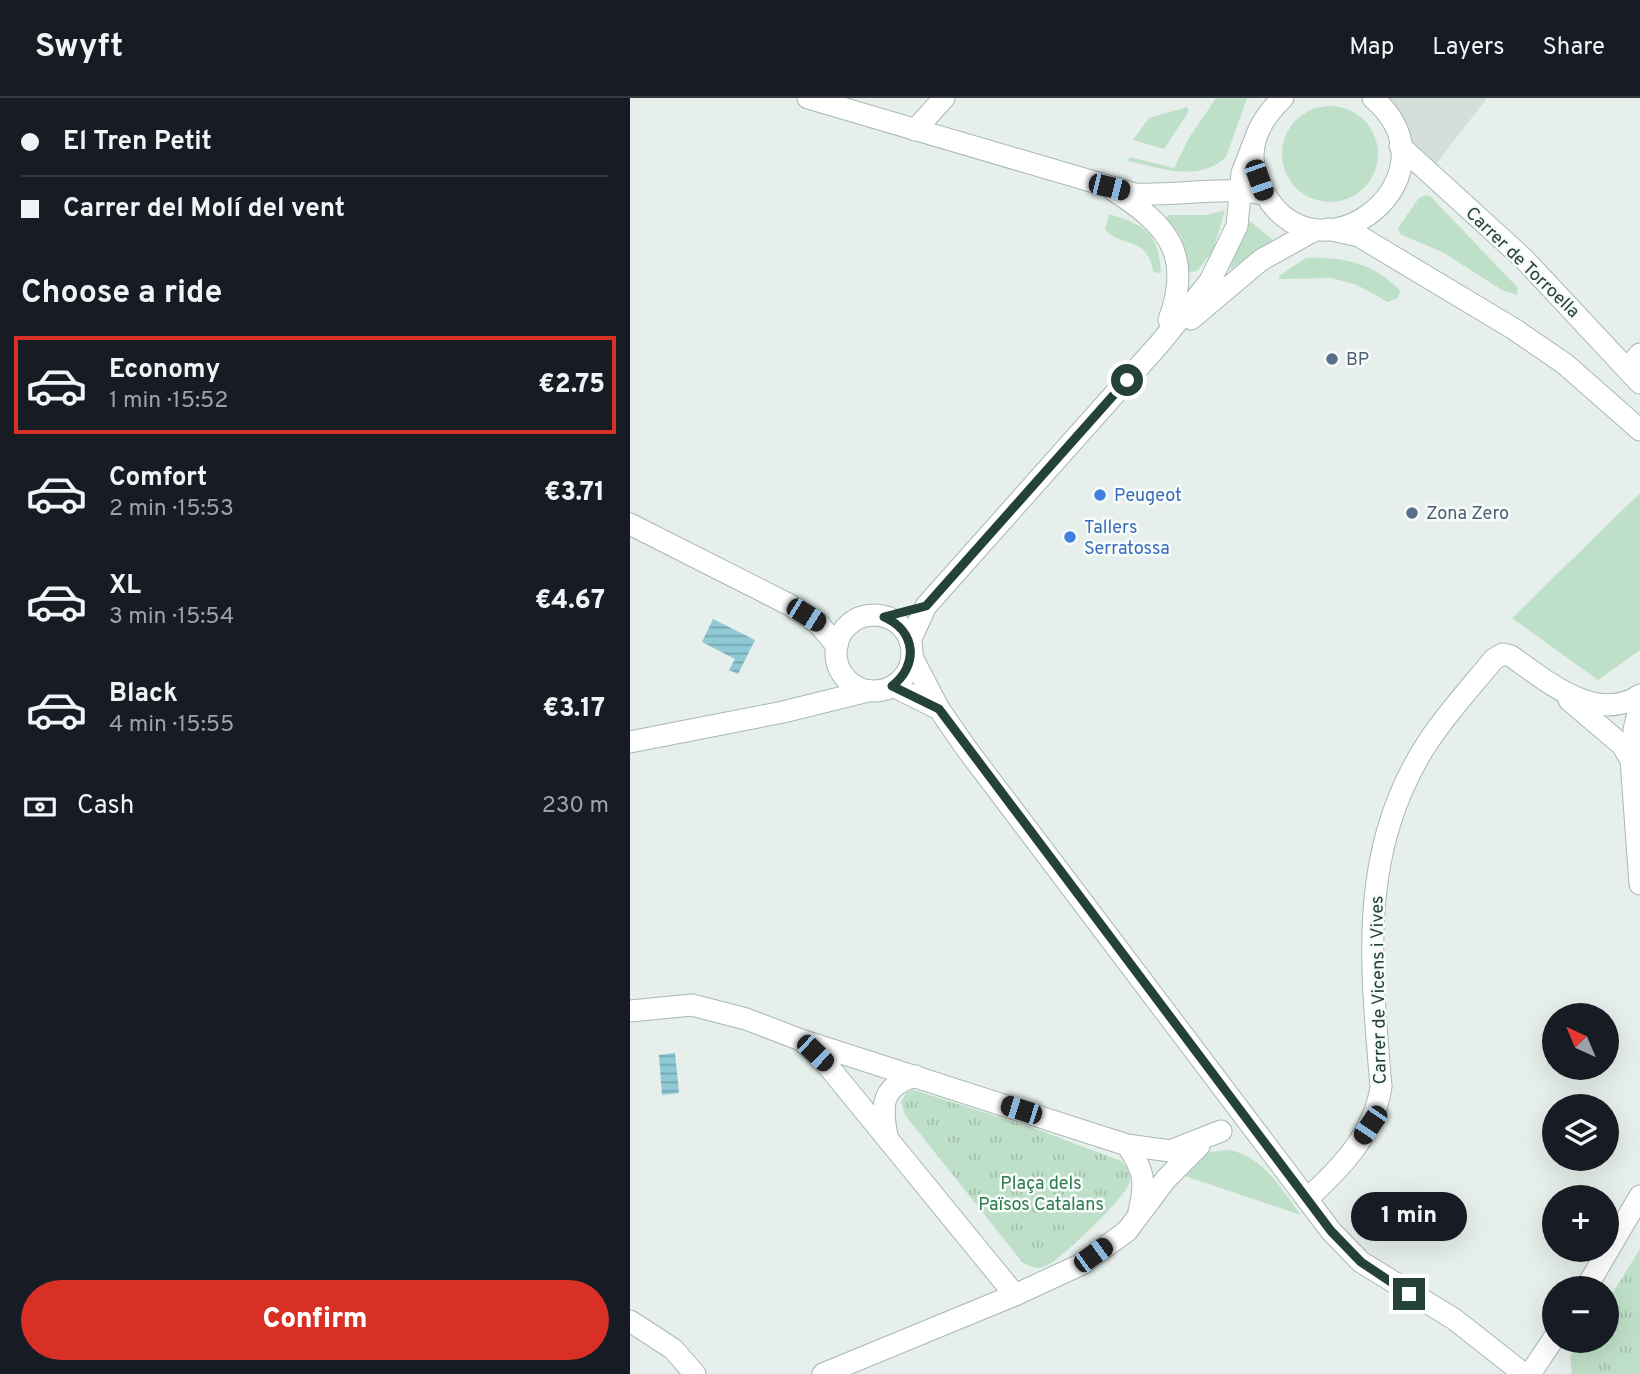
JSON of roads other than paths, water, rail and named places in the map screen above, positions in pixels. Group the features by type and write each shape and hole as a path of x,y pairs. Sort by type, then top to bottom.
{"street":[{"path":"808,98 1135,194 1175,195 1240,189 1263,194"},
{"path":"915,130 944,98"},
{"path":"630,742 783,712 892,686 903,678 926,606 1161,342 1210,281 1237,226 1242,173 1256,137 1267,113 1283,98"},
{"path":"1373,98 1393,122"},
{"path":"1161,342 1261,260 1322,230 1353,225 1375,212 1386,200 1399,171 1400,146 1393,122 1392,98"},
{"path":"1256,137 1254,167 1263,194 1280,214 1322,230 1359,236 1565,364 1640,430"},
{"name":"Carrer de Torroella","path":"1400,146 1636,368"},
{"path":"1109,187 1149,212 1179,259 1180,292 1161,342"},
{"path":"630,524 790,605 818,623 837,646"},
{"path":"868,691 856,687 843,675 837,663 837,646 850,624 871,616 884,617 926,606"},
{"path":"884,617 904,629 939,709 1331,1231 1361,1262 1454,1319 1524,1374"},
{"name":"Carrer de Vicens i Vives","path":"1307,1199 1344,1162 1370,1125 1378,1106 1381,1087 1373,915 1386,826 1428,742 1494,659 1503,654 1511,656 1551,684 1597,704 1614,704 1640,695"},
{"path":"826,700 843,675"},
{"path":"1551,684 1622,745 1631,760 1634,784"},
{"path":"892,686 939,709"},
{"path":"1640,705 1634,730 1634,784 1640,884"},
{"path":"630,1011 692,1005 746,1019 801,1040 1127,1144 1170,1151 1221,1131"},
{"path":"801,1040 828,1066 1015,1295"},
{"path":"888,1139 882,1110 889,1092 900,1081 916,1076"},
{"path":"823,1374 1015,1295 1082,1264 1127,1231 1183,1160 1244,1117"},
{"path":"1127,1144 1142,1168 1145,1184 1139,1210 1127,1231"},
{"path":"1593,1276 1640,1196"},
{"path":"630,1321 673,1349 692,1373"},
{"path":"1531,1374 1544,1353"}],"water":[{"path":"713,619 755,640 738,674 729,670 735,659 702,642"},
{"path":"675,1053 679,1093 662,1095 659,1055"}],"place":[{"name":"BP","path":"1332,359"},
{"name":"Peugeot","path":"1100,495"},
{"name":"Zona Zero","path":"1412,513"},
{"name":"Tallers Serratossa","path":"1070,537"}],"park label":[{"name":"Plaça dels Països Catalans","path":"1041,1193"}]}
